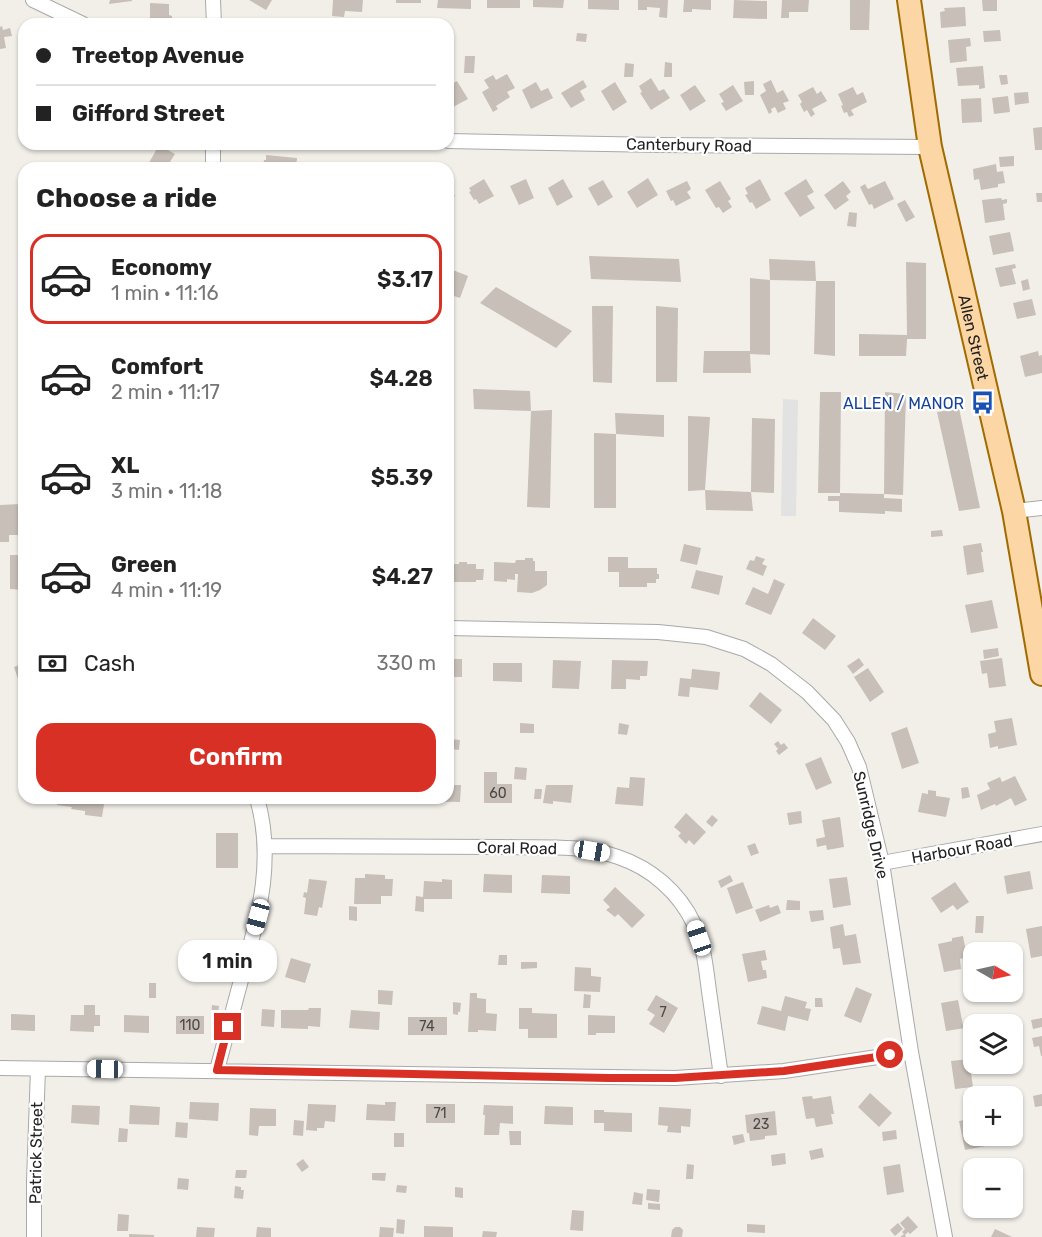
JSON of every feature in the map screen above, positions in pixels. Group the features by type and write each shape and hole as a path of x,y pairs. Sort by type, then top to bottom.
{"main road":[{"name":"Allen Street","path":"909,0 930,147 1014,511 1042,674"}],"street":[{"path":"33,0 70,18"},
{"path":"213,0 214,18"},
{"name":"Canterbury Road","path":"454,141 930,147"},
{"path":"1014,511 1042,508"},
{"name":"Sunridge Drive","path":"454,628 658,632 706,637 732,644 758,656 784,673 826,711 841,730 859,767 882,863 911,1052 945,1237"},
{"path":"217,1070 264,886 265,846 258,804"},
{"name":"Harbour Road","path":"882,863 1042,834"},
{"name":"Coral Road","path":"265,846 566,849 605,853 644,868 668,888 695,925 705,967 720,1076"},
{"path":"0,1068 675,1078 784,1071 911,1052"},
{"name":"Patrick Street","path":"34,1237 38,1069"}],"shaded area":[{"path":"783,399 798,400 796,516 781,516"}],"building":[{"path":"110,0 132,0 132,1 109,4"},
{"path":"249,0 272,0 266,10"},
{"path":"333,0 363,0 362,12 345,11 344,17 332,16"},
{"path":"396,0 421,0 421,3 396,3"},
{"path":"438,0 471,0 471,9 437,8"},
{"path":"487,0 520,0 520,8 487,8"},
{"path":"533,0 564,0 563,8 533,7"},
{"path":"588,0 619,0 619,10 588,9"},
{"path":"638,0 668,0 667,18 659,17 660,8 647,7 647,10 638,10"},
{"path":"684,0 711,0 711,10 692,9 692,12 683,12"},
{"path":"734,0 767,1 767,19 733,18"},
{"path":"782,0 809,0 808,12 789,12 789,18 781,18"},
{"path":"850,0 870,0 869,30 850,30"},
{"path":"982,0 997,0 997,11 983,11"},
{"path":"150,3 169,4 169,15 172,18 150,18"},
{"path":"965,7 966,26 941,28 940,12 945,11 944,8"},
{"path":"2,26 3,30 10,28 12,36 4,37 6,48 0,49 0,27"},
{"path":"1000,30 1001,41 984,42 983,31"},
{"path":"577,33 587,34 586,42 576,41"},
{"path":"970,38 971,46 966,47 967,61 950,63 948,40"},
{"path":"465,56 475,56 474,73 464,73"},
{"path":"665,62 672,63 672,77 664,77"},
{"path":"625,63 634,64 633,77 624,77"},
{"path":"983,66 985,88 979,89 979,85 958,86 956,68"},
{"path":"507,74 515,88 507,92 510,97 496,106 498,109 493,112 482,92 489,88 484,80 493,75 496,80"},
{"path":"999,75 1007,75 1008,84 1001,85"},
{"path":"651,78 659,91 664,89 670,98 651,110 640,93 642,92 639,86"},
{"path":"583,80 587,87 580,91 585,100 571,108 561,93"},
{"path":"771,80 777,93 783,90 789,101 783,103 786,109 778,113 775,107 769,114 760,95 766,91 763,84"},
{"path":"457,81 468,99 454,106 454,83"},
{"path":"754,81 754,95 745,95 744,82"},
{"path":"536,82 541,91 548,88 553,98 531,109 522,90"},
{"path":"615,82 627,102 613,111 601,91"},
{"path":"695,85 706,101 690,111 680,95"},
{"path":"733,85 743,101 726,111 719,94"},
{"path":"813,87 817,94 821,91 827,101 812,109 815,114 811,117 807,110 804,112 798,95"},
{"path":"853,87 857,95 863,92 867,102 851,110 854,115 849,117 847,112 844,113 838,94"},
{"path":"1028,92 1029,103 1015,105 1014,93"},
{"path":"1008,96 1010,112 994,114 992,98"},
{"path":"981,98 982,122 962,123 961,99"},
{"path":"1042,127 1042,150 1035,150 1033,128"},
{"path":"156,150 168,150 175,154 170,162 149,162"},
{"path":"266,155 297,158 297,162 264,162"},
{"path":"1014,156 1014,166 1000,167 999,157"},
{"path":"996,164 997,172 1003,171 1005,183 998,184 998,187 981,190 979,179 974,180 973,169"},
{"path":"648,178 658,195 637,208 627,192"},
{"path":"484,179 494,196 479,204 469,192 471,191 469,188"},
{"path":"526,179 534,198 519,205 510,186"},
{"path":"563,179 573,197 557,206 548,188"},
{"path":"760,179 771,200 756,209 745,195 748,194 745,188"},
{"path":"806,179 814,192 807,196 815,208 800,217 784,193"},
{"path":"603,180 613,197 598,206 588,188"},
{"path":"687,181 691,189 687,192 691,198 676,206 666,191"},
{"path":"720,181 731,199 728,201 732,207 723,213 719,207 716,208 705,190"},
{"path":"843,181 851,192 846,196 849,200 835,210 824,195"},
{"path":"885,181 894,199 874,209 872,204 869,205 860,187 865,184 868,189"},
{"path":"1036,193 1042,193 1042,202 1037,202"},
{"path":"1001,198 1002,200 1007,199 1007,203 1003,204 1005,220 985,223 982,200"},
{"path":"905,200 915,217 906,222 897,204"},
{"path":"849,212 857,213 856,227 847,226"},
{"path":"1010,232 1014,251 993,255 989,236"},
{"path":"589,256 679,259 681,282 591,279"},
{"path":"769,259 815,261 816,281 770,280"},
{"path":"906,262 926,263 926,339 907,339 906,356 859,356 859,334 907,335"},
{"path":"1015,264 1016,268 1012,269 1016,284 1000,287 995,268"},
{"path":"454,270 468,276 460,298 454,296"},
{"path":"750,278 770,280 770,355 750,354 751,373 703,373 704,351 750,351"},
{"path":"1028,279 1030,289 1023,291 1021,281"},
{"path":"816,281 835,281 835,356 814,354"},
{"path":"496,287 572,331 556,348 480,303"},
{"path":"1032,299 1036,315 1017,319 1013,303"},
{"path":"592,306 613,306 612,383 593,382"},
{"path":"656,306 678,308 677,382 656,382"},
{"path":"1038,351 1039,356 1042,355 1042,373 1025,377 1020,356"},
{"path":"473,389 530,391 531,411 474,409"},
{"path":"820,392 841,392 840,493 818,493"},
{"path":"885,392 906,394 903,495 884,494"},
{"path":"959,408 980,508 959,511 937,412"},
{"path":"552,410 550,508 527,507 531,411"},
{"path":"615,413 664,415 664,437 616,434"},
{"path":"688,416 710,417 705,490 688,491"},
{"path":"752,418 775,419 774,493 751,492"},
{"path":"594,433 616,434 616,508 594,508"},
{"path":"705,490 751,492 753,511 706,510"},
{"path":"840,493 884,494 884,498 902,499 902,512 885,511 885,514 839,512 839,501 828,501 828,496 840,496"},
{"path":"18,504 18,535 9,535 9,542 0,542 0,505"},
{"path":"942,530 943,536 931,537 931,531"},
{"path":"981,543 984,572 967,575 963,546"},
{"path":"684,544 701,548 697,565 680,561"},
{"path":"10,555 18,555 18,590 10,589"},
{"path":"756,556 765,559 762,564 767,566 763,576 746,569 750,560 754,561"},
{"path":"608,557 628,557 628,568 657,568 659,579 656,579 656,583 647,583 647,587 619,587 619,572 608,572"},
{"path":"525,558 533,558 535,571 547,571 547,585 532,593 517,592 518,574 515,574 515,580 494,581 494,562 515,563 516,560 525,560"},
{"path":"459,562 467,562 467,564 476,564 476,569 484,569 483,580 454,582 454,564 459,564"},
{"path":"696,570 723,576 719,595 691,588"},
{"path":"774,579 785,584 771,615 745,604 753,587 768,594"},
{"path":"992,600 998,628 971,633 965,605"},
{"path":"813,618 836,636 825,650 802,633"},
{"path":"998,648 999,656 984,659 983,650"},
{"path":"859,658 864,665 853,674 847,666"},
{"path":"1002,658 1006,686 989,688 987,673 982,674 980,661"},
{"path":"454,659 462,659 462,677 454,677"},
{"path":"553,660 581,661 579,689 552,688"},
{"path":"612,660 648,661 647,676 640,676 640,680 626,679 626,689 611,689"},
{"path":"493,663 522,663 522,682 493,681"},
{"path":"18,665 18,679 14,667"},
{"path":"868,668 884,692 870,702 854,677"},
{"path":"692,669 720,672 718,690 690,687 689,697 678,696 680,678 691,679"},
{"path":"760,692 782,710 771,724 749,706"},
{"path":"1012,718 1017,745 998,749 998,746 990,748 988,734 996,732 994,721"},
{"path":"520,723 534,724 534,733 520,733"},
{"path":"619,723 629,725 627,735 618,734"},
{"path":"907,727 919,763 902,769 891,733"},
{"path":"454,739 460,740 459,750 454,749"},
{"path":"778,741 781,745 784,743 788,748 779,755 774,744"},
{"path":"821,757 832,783 816,790 805,764"},
{"path":"515,767 527,768 526,780 514,779"},
{"path":"484,772 497,772 497,784 512,784 512,803 484,803"},
{"path":"1015,776 1027,800 1015,806 1011,798 996,806 995,804 981,810 977,795 990,789 987,783 1000,777 1002,782"},
{"path":"630,777 645,778 643,806 615,804 617,787 629,788"},
{"path":"454,785 461,785 460,802 454,802"},
{"path":"546,785 573,785 571,803 553,801 553,804 543,803"},
{"path":"968,787 970,797 962,799 961,788"},
{"path":"535,789 542,789 541,799 534,799"},
{"path":"928,790 936,791 936,796 950,798 946,817 918,812 922,793 928,794"},
{"path":"104,804 102,817 85,815 85,811 57,805"},
{"path":"801,811 802,823 789,825 787,813"},
{"path":"686,813 706,832 694,845 689,840 686,844 678,836 681,833 674,827"},
{"path":"712,815 718,820 712,827 706,822"},
{"path":"840,817 844,847 827,850 826,845 817,847 816,839 825,837 822,820"},
{"path":"216,833 238,833 238,868 216,868"},
{"path":"755,843 759,853 751,856 747,846"},
{"path":"1030,871 1033,889 1007,894 1004,876"},
{"path":"365,874 385,875 385,879 393,879 392,896 381,896 381,904 354,904 355,878 365,878"},
{"path":"484,874 512,875 512,893 483,892"},
{"path":"542,875 570,876 570,894 541,893"},
{"path":"730,875 733,881 721,888 718,881"},
{"path":"847,877 851,905 833,908 829,879"},
{"path":"309,879 327,881 322,908 319,907 317,916 304,914 306,898 303,897 304,892 307,893"},
{"path":"442,879 452,880 452,899 424,899 424,912 415,911 416,896 423,897 424,881 442,882"},
{"path":"743,882 753,908 736,914 727,888"},
{"path":"955,882 969,902 957,910 953,905 941,913 931,898"},
{"path":"615,887 645,915 632,928 618,914 615,917 606,910 610,907 603,900"},
{"path":"787,900 800,901 800,910 786,910"},
{"path":"769,905 770,908 778,905 781,913 760,922 755,910"},
{"path":"349,906 357,907 357,921 349,920"},
{"path":"823,910 824,920 811,922 809,911"},
{"path":"976,916 984,916 983,933 975,933"},
{"path":"843,924 845,936 856,934 861,963 843,965 840,948 833,949 830,927"},
{"path":"1042,926 1042,956 1031,958 1026,929"},
{"path":"963,936 961,969 944,972 938,944 952,941 952,938"},
{"path":"765,950 767,960 761,961 767,978 748,982 742,954"},
{"path":"499,955 507,955 507,965 498,965"},
{"path":"291,958 311,964 305,983 285,977"},
{"path":"521,962 537,962 537,968 521,969"},
{"path":"575,967 591,968 591,976 601,977 600,992 574,991"},
{"path":"149,983 156,983 156,998 149,998"},
{"path":"856,987 872,994 861,1023 844,1016"},
{"path":"378,990 393,991 392,1005 378,1004"},
{"path":"470,993 477,993 477,998 486,999 486,1013 497,1014 496,1031 468,1032"},
{"path":"584,994 591,995 590,1008 583,1008"},
{"path":"656,995 678,1008 664,1033 649,1024 655,1015 647,1010"},
{"path":"785,996 807,1002 805,1008 811,1009 808,1021 788,1016 785,1031 757,1024 762,1006 781,1011"},
{"path":"815,998 822,998 823,1007 815,1007"},
{"path":"958,1000 963,1028 946,1031 941,1003"},
{"path":"453,1002 461,1003 458,1015 453,1014"},
{"path":"84,1005 95,1005 95,1015 100,1015 100,1026 94,1026 94,1032 70,1031 71,1015 84,1015"},
{"path":"212,1005 219,1006 218,1017 211,1016"},
{"path":"309,1008 321,1008 320,1027 281,1028 281,1010 308,1010"},
{"path":"519,1008 532,1008 532,1013 557,1014 557,1038 528,1038 528,1029 519,1029"},
{"path":"262,1009 275,1010 274,1027 261,1026"},
{"path":"351,1010 380,1012 379,1030 349,1028"},
{"path":"11,1014 35,1015 35,1031 11,1030"},
{"path":"124,1015 149,1016 149,1033 124,1032"},
{"path":"588,1015 615,1016 615,1033 588,1035"},
{"path":"176,1016 204,1016 204,1034 176,1034"},
{"path":"408,1017 447,1017 447,1035 408,1035"},
{"path":"1042,1018 1042,1027 1033,1029 1031,1020"},
{"path":"1042,1036 1041,1056 1039,1046 1034,1047 1032,1038"},
{"path":"963,1060 963,1074 971,1074 973,1086 955,1089 951,1061"},
{"path":"870,1093 892,1113 879,1127 858,1107"},
{"path":"1042,1094 1042,1106 1035,1107 1033,1096"},
{"path":"812,1096 813,1099 831,1096 833,1124 816,1127 814,1118 806,1119 802,1097"},
{"path":"190,1102 219,1103 218,1121 189,1119"},
{"path":"385,1102 396,1102 395,1121 366,1120 367,1104 385,1105"},
{"path":"308,1104 336,1105 335,1122 325,1121 324,1128 317,1128 317,1131 306,1130"},
{"path":"426,1104 455,1104 455,1123 426,1123"},
{"path":"72,1105 100,1106 99,1125 71,1123"},
{"path":"130,1105 160,1107 159,1125 129,1124"},
{"path":"484,1105 513,1106 513,1124 500,1123 499,1135 484,1135"},
{"path":"545,1106 573,1107 573,1125 544,1124"},
{"path":"659,1107 691,1109 690,1127 681,1126 681,1133 667,1132 668,1126 658,1125"},
{"path":"250,1108 276,1109 276,1126 259,1126 258,1136 249,1135"},
{"path":"594,1110 632,1113 632,1132 604,1131 604,1123 594,1123"},
{"path":"775,1111 777,1135 750,1141 745,1115"},
{"path":"294,1120 304,1121 303,1136 293,1135"},
{"path":"963,1120 963,1140 959,1121"},
{"path":"176,1122 188,1123 187,1138 175,1137"},
{"path":"119,1128 128,1129 127,1142 118,1142"},
{"path":"896,1130 897,1139 883,1141 882,1132"},
{"path":"509,1131 521,1131 521,1145 510,1145"},
{"path":"394,1133 404,1133 404,1147 394,1147"},
{"path":"743,1134 745,1142 734,1145 732,1136"},
{"path":"964,1146 986,1146 965,1150"},
{"path":"822,1148 824,1157 811,1160 809,1151"},
{"path":"785,1153 786,1164 772,1166 771,1155"},
{"path":"303,1159 309,1167 302,1172 296,1164"},
{"path":"687,1164 694,1165 693,1179 686,1179"},
{"path":"900,1164 904,1192 887,1195 883,1167"},
{"path":"236,1170 247,1170 246,1178 235,1178"},
{"path":"372,1173 386,1173 385,1181 372,1180"},
{"path":"178,1178 189,1179 188,1190 177,1189"},
{"path":"397,1185 407,1186 406,1193 396,1192"},
{"path":"235,1186 244,1190 243,1199 234,1198"},
{"path":"455,1187 463,1188 463,1198 455,1197"},
{"path":"647,1189 660,1190 659,1202 646,1200"},
{"path":"634,1192 643,1194 642,1205 632,1204"},
{"path":"648,1203 660,1204 660,1210 648,1209"},
{"path":"572,1210 584,1211 583,1231 570,1230"},
{"path":"118,1214 129,1215 128,1231 117,1231"},
{"path":"908,1216 918,1227 910,1234 908,1232 906,1237 900,1237 904,1234 902,1232 905,1229 900,1223"},
{"path":"397,1219 405,1220 404,1234 396,1233"},
{"path":"898,1223 903,1229 895,1236 890,1230"},
{"path":"747,1224 765,1225 765,1233 747,1232"},
{"path":"424,1226 453,1227 453,1237 424,1237"},
{"path":"197,1227 215,1228 214,1237 196,1237"},
{"path":"257,1227 271,1228 271,1237 256,1237"},
{"path":"380,1227 394,1228 393,1237 379,1237"},
{"path":"675,1227 683,1230 682,1237 671,1237"},
{"path":"995,1229 1012,1237 991,1237"},
{"path":"483,1231 497,1232 496,1237 482,1237"},
{"path":"129,1234 154,1235 154,1237 129,1237"}],"place":[{"name":"ALLEN / MANOR","path":"982,403"}],"route":[{"path":"228,1027 217,1070 675,1078 784,1071 890,1055"}]}
